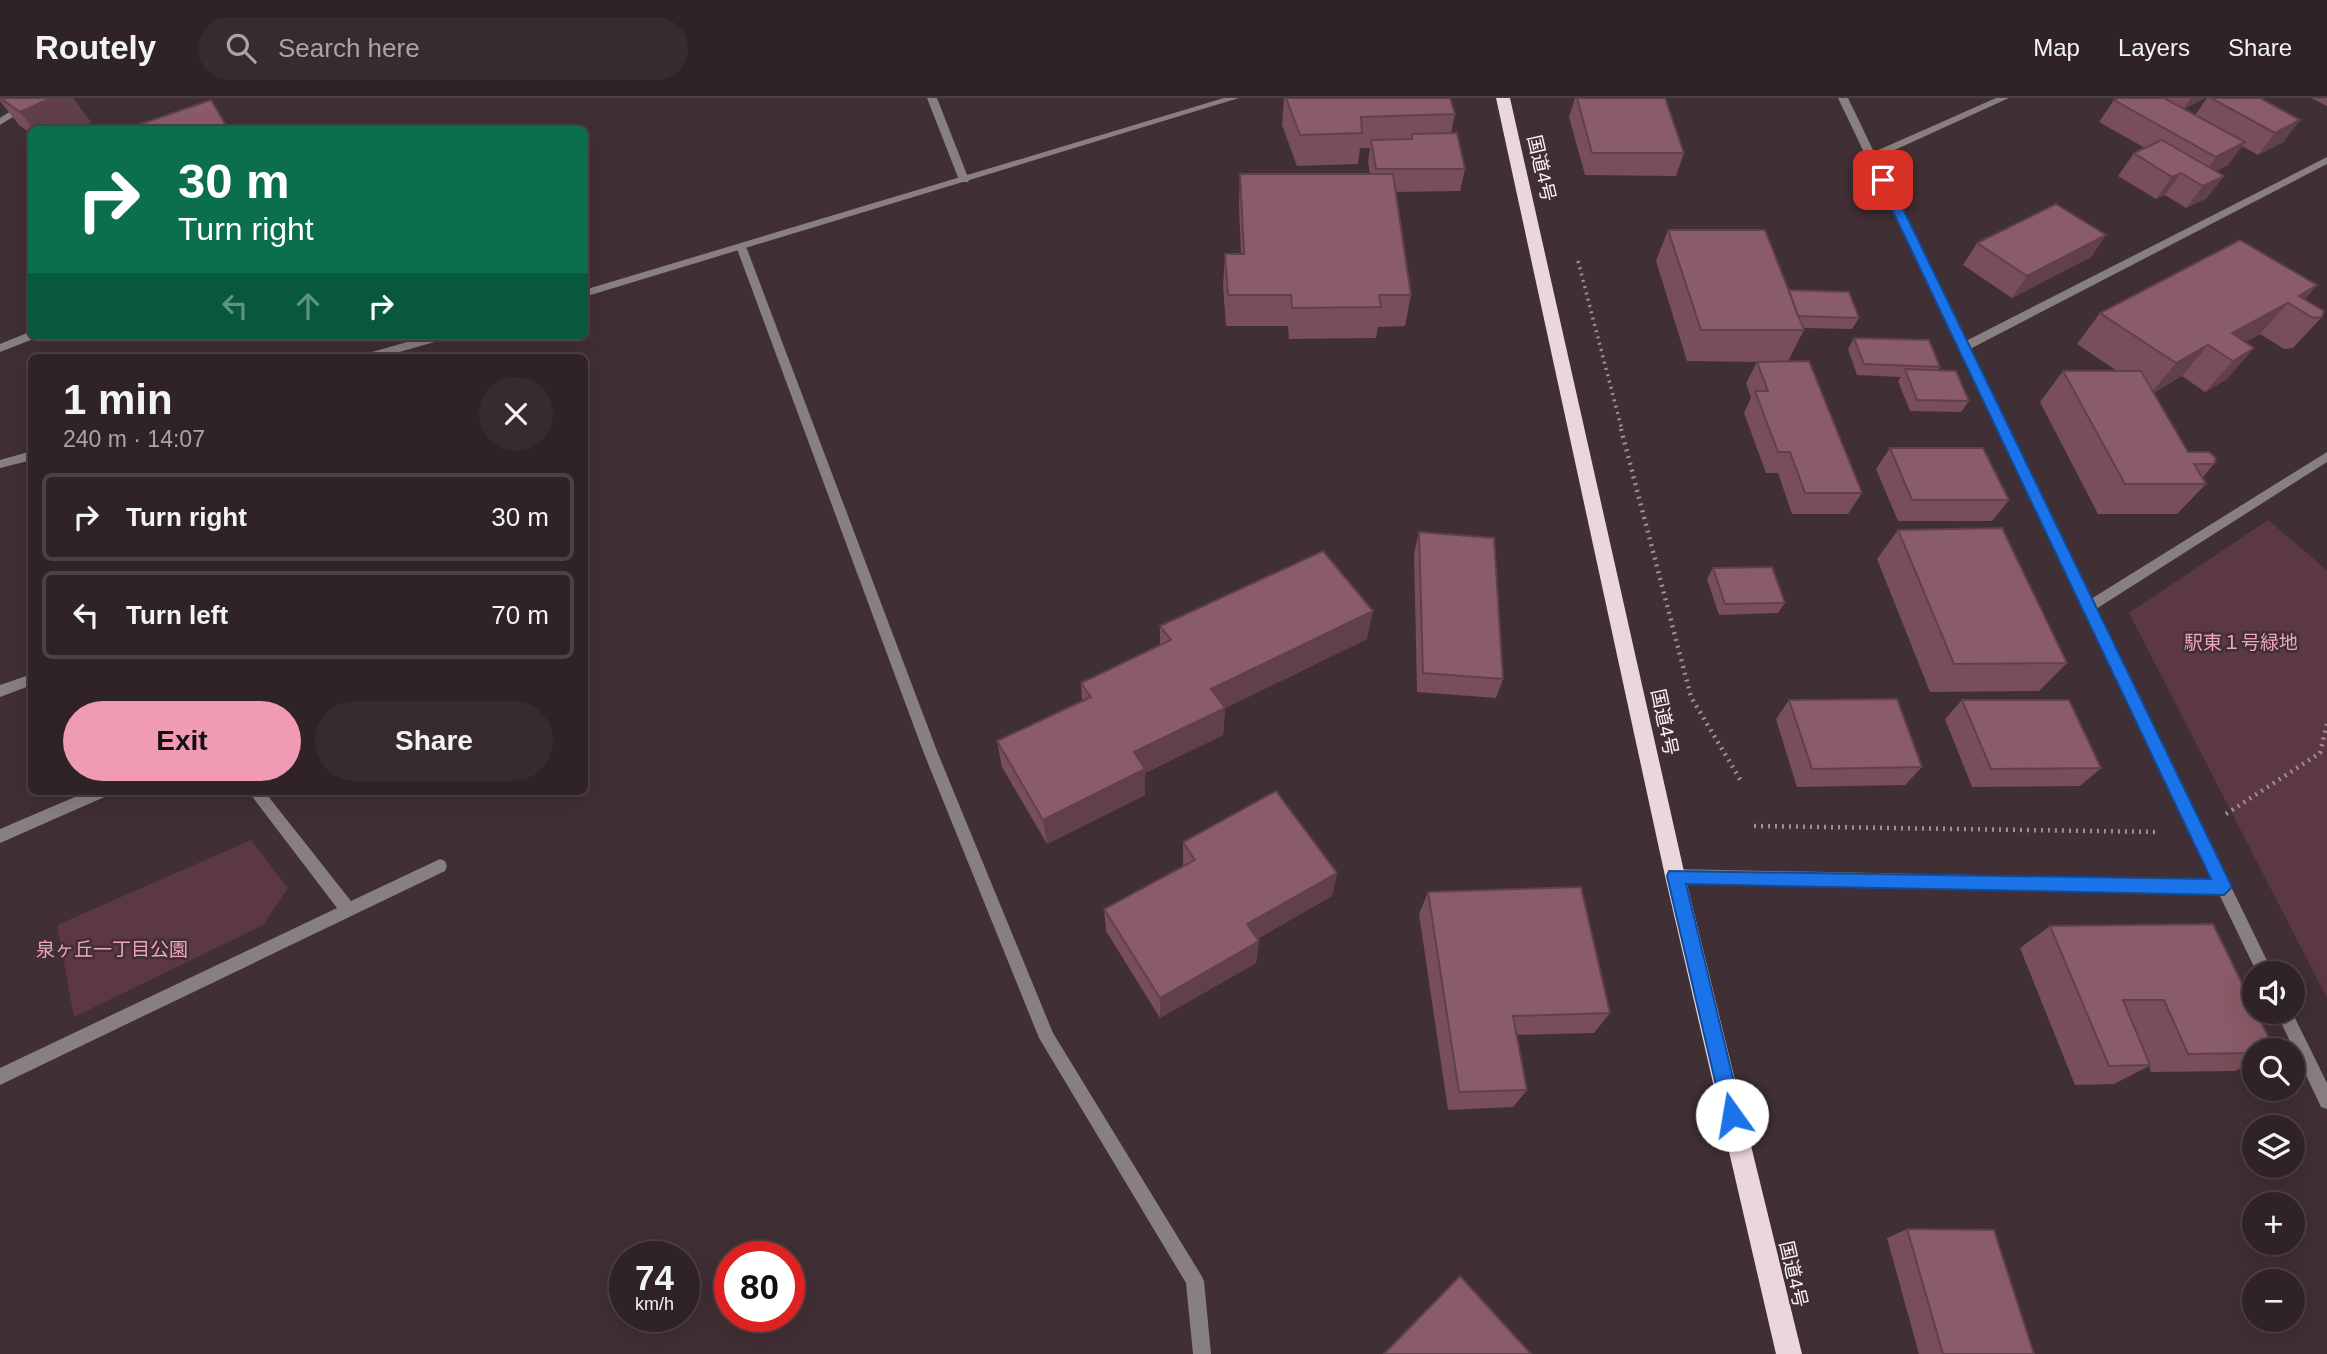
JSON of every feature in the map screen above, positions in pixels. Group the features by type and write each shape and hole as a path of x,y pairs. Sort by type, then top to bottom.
{"highway":[{"name":"国道4号","path":"1503,98 1675,876 1789,1354"}],"street":[{"path":"0,122 38,98"},
{"path":"932,98 964,180"},
{"path":"588,293 1234,98"},
{"path":"1843,98 2259,961"},
{"path":"1872,156 2004,98"},
{"path":"1964,347 2327,160"},
{"path":"742,248 930,751 1047,1038 1195,1281 1202,1354"},
{"path":"0,348 28,337"},
{"path":"386,354 429,340"},
{"path":"0,464 28,456"},
{"path":"2089,607 2327,456"},
{"path":"0,691 28,680"},
{"path":"0,836 95,795"},
{"path":"258,795 348,910"},
{"path":"0,1077 440,866"},
{"path":"1675,876 2224,887"},
{"path":"2290,1024 2327,1101"}],"path":[{"path":"1575,251 1690,697 1741,781"},
{"path":"1754,826 2198,832 2320,753 2327,724"}],"green space":[{"name":"駅東１号緑地","path":"2268,520 2327,570 2327,998 2129,613"},
{"name":"泉ヶ丘一丁目公園","path":"251,840 288,888 263,925 74,1017 57,925"}],"building":[{"path":"0,98 51,98 20,112"},
{"path":"1286,98 1450,98 1455,114 1361,117 1362,133 1300,135"},
{"path":"1577,98 1665,98 1684,153 1592,153"},
{"path":"2164,98 2245,142 2216,157 2114,100"},
{"path":"2211,98 2260,98 2300,120 2275,133"},
{"path":"211,100 226,126 135,126"},
{"path":"1457,133 1465,169 1376,169 1371,140 1412,139 1412,134"},
{"path":"2162,140 2224,176 2203,186 2181,173 2172,177 2134,153"},
{"path":"1240,174 1393,174 1411,295 1379,295 1381,307 1292,308 1291,295 1228,295 1225,254 1244,254"},
{"path":"2056,204 2106,235 2027,276 1977,243"},
{"path":"1668,230 1765,230 1804,330 1701,330"},
{"path":"2240,240 2317,285 2299,296 2324,311 2322,317 2313,318 2288,303 2232,333 2254,348 2233,361 2208,345 2176,363 2100,313"},
{"path":"1789,290 1849,292 1859,318 1798,316"},
{"path":"1854,338 1929,340 1940,367 1864,364"},
{"path":"1809,361 1862,493 1805,493 1790,452 1778,452 1755,391 1768,391 1757,362"},
{"path":"1905,369 1956,371 1969,401 1917,400"},
{"path":"2063,371 2141,371 2188,452 2209,452 2216,458 2214,464 2194,464 2206,484 2125,484"},
{"path":"1890,448 1983,448 2009,500 1912,500"},
{"path":"2002,528 2067,663 1954,664 1898,530"},
{"path":"1419,532 1494,538 1503,679 1423,673"},
{"path":"1323,551 1373,611 1211,689 1225,708 1134,752 1145,769 1043,820 997,741 1091,697 1081,683 1171,640 1160,626"},
{"path":"1772,567 1785,603 1725,604 1713,568"},
{"path":"1897,699 1922,767 1812,769 1789,700"},
{"path":"1962,700 2069,700 2101,768 1991,769"},
{"path":"1276,791 1337,873 1247,924 1259,941 1160,998 1104,909 1195,860 1183,842"},
{"path":"1581,887 1610,1013 1513,1016 1527,1090 1459,1092 1428,892"},
{"path":"2213,924 2242,983 2242,1024 2262,1024 2269,1038 2242,1038 2242,1053 2188,1054 2164,1000 2123,1000 2150,1065 2109,1066 2050,926"},
{"path":"1907,1229 1994,1230 2034,1354 1943,1354"},
{"path":"1460,1276 1531,1354 1384,1354"}],"route":[{"path":"1732,1115 1675,876 2224,887 1883,180"}]}
